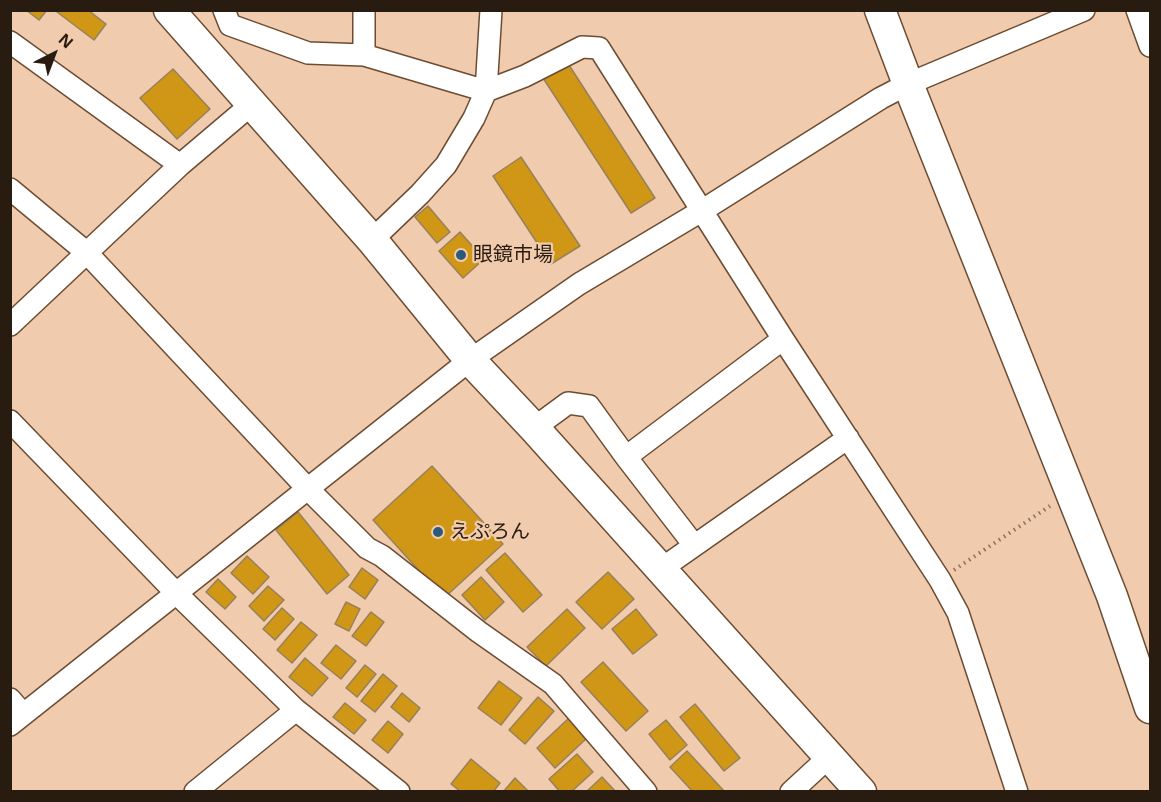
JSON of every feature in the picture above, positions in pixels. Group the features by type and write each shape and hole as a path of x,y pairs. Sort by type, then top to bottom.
{"street":[{"path":"169,10 372,240 470,360 534,428 861,792"},
{"path":"224,10 230,25 308,53 364,55 486,91 525,76 582,47 599,48 783,339 940,580 958,613 1017,792"},
{"path":"364,10 364,55"},
{"path":"372,240 420,194 446,165 474,118 486,91 492,10"},
{"path":"880,10 1112,596 1150,708"},
{"path":"15,713 176,593 470,360 579,284 703,210 881,98 908,84 1084,10"},
{"path":"1137,10 1150,46"},
{"path":"10,42 180,165"},
{"path":"10,325 180,165 252,104"},
{"path":"10,189 86,252 307,488 367,548 381,556 479,632 553,684 646,792"},
{"path":"626,457 783,339"},
{"path":"534,428 568,403 589,406 694,545"},
{"path":"10,421 176,593 296,710 399,792"},
{"path":"661,569 848,438"},
{"path":"195,792 296,710"},
{"path":"791,792 830,756"}],"path":[{"path":"940,580 1058,500"}],"building":[{"path":"26,10 47,10 39,20"},
{"path":"58,10 88,10 106,24 94,40 57,12"},
{"path":"567,62 655,198 631,213 543,78"},
{"path":"173,69 210,109 177,139 140,98"},
{"path":"521,157 580,246 551,264 493,176"},
{"path":"428,206 450,232 437,243 415,217"},
{"name":"眼鏡市場","path":"460,232 484,259 463,278 439,251"},
{"name":"えぷろん","path":"432,466 503,544 444,598 373,520"},
{"path":"298,512 349,575 327,594 276,530"},
{"path":"505,553 542,595 523,612 486,570"},
{"path":"247,556 269,577 253,594 231,573"},
{"path":"362,568 378,580 365,599 349,587"},
{"path":"608,572 634,599 602,629 576,602"},
{"path":"481,577 504,602 485,620 462,595"},
{"path":"218,579 236,597 225,609 206,592"},
{"path":"268,586 284,600 264,621 249,606"},
{"path":"346,602 360,609 349,631 335,624"},
{"path":"282,608 294,619 275,640 263,629"},
{"path":"567,609 585,628 546,666 527,647"},
{"path":"636,609 657,635 633,654 612,629"},
{"path":"371,612 384,622 366,646 352,636"},
{"path":"301,622 317,635 292,663 277,650"},
{"path":"336,645 356,661 341,679 321,663"},
{"path":"305,658 328,678 312,696 289,677"},
{"path":"603,662 648,711 626,731 581,682"},
{"path":"365,665 376,674 357,697 346,688"},
{"path":"383,674 397,686 375,712 361,701"},
{"path":"499,681 522,698 501,725 478,708"},
{"path":"402,693 420,708 409,722 391,707"},
{"path":"538,697 554,711 525,744 509,730"},
{"path":"345,703 366,720 354,734 333,717"},
{"path":"695,704 740,758 724,771 680,717"},
{"path":"569,718 587,738 555,768 537,748"},
{"path":"666,720 687,745 670,760 649,734"},
{"path":"388,721 403,734 388,753 372,740"},
{"path":"687,751 725,792 693,792 670,767"},
{"path":"577,754 593,772 571,792 560,792 549,779"},
{"path":"471,759 500,783 493,792 461,792 451,784"},
{"path":"602,777 616,792 586,792"},
{"path":"515,778 529,792 503,792"}],"place":[{"name":"眼鏡市場","path":"461,255"},
{"name":"えぷろん","path":"438,532"}]}
